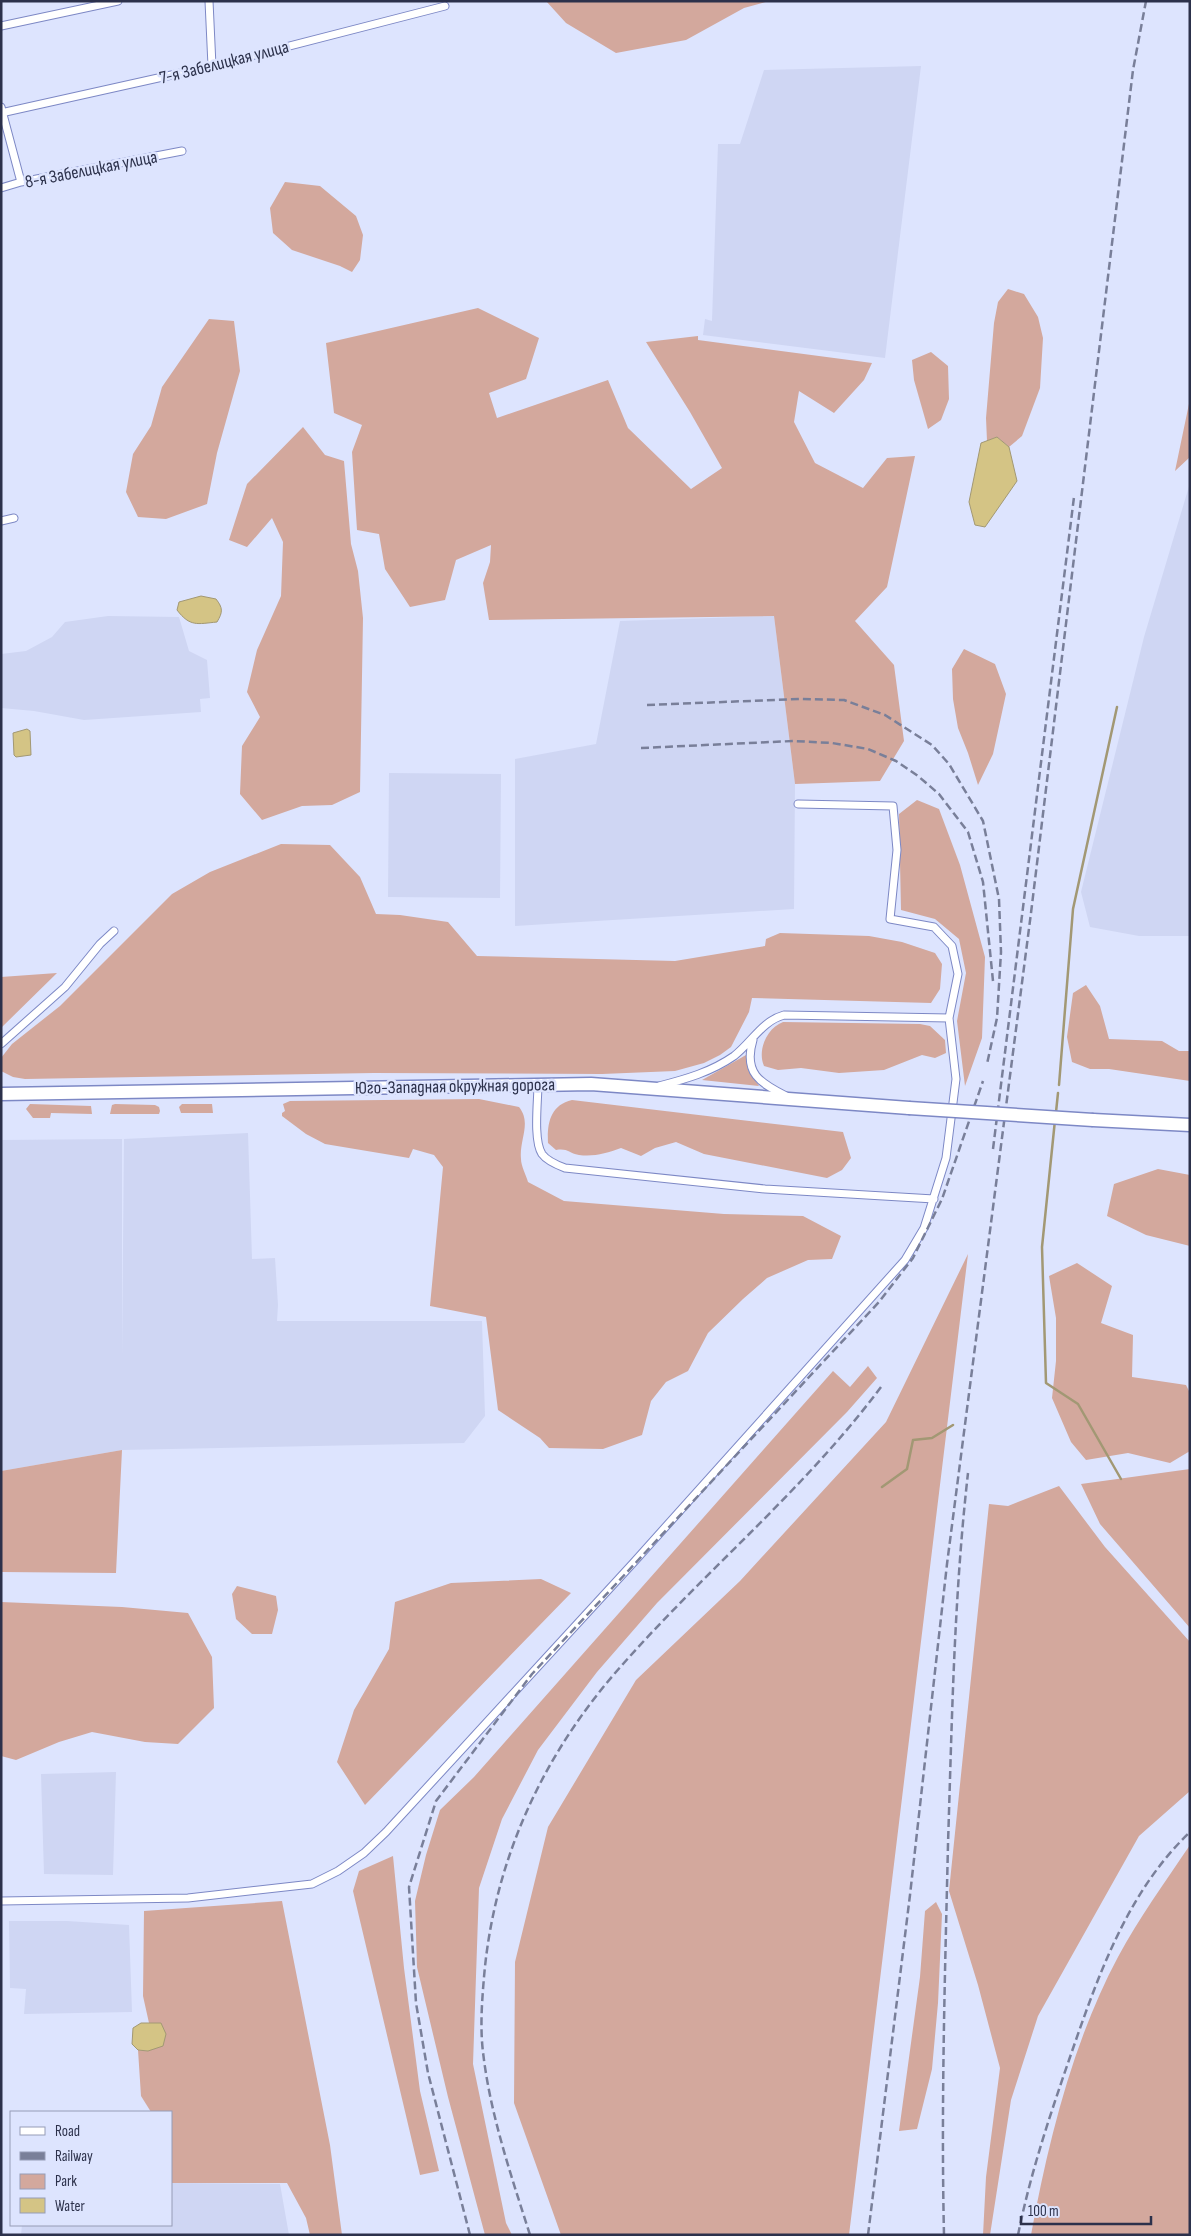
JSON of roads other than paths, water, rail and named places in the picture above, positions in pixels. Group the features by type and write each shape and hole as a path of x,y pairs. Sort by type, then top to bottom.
{"highway":[{"name":"Юго-Западная окружная дорога","path":"1,1094 538,1084 650,1088 909,1108 1190,1125"}],"street":[{"path":"1,26 118,1"},
{"path":"209,1 212,66"},
{"name":"7-я Забелицкая улица","path":"2,111 212,66 445,6"},
{"path":"2,111 21,182"},
{"name":"8-я Забелицкая улица","path":"1,188 21,182 182,151"},
{"path":"1,521 14,518"},
{"path":"1,1901 188,1898 312,1884 338,1871 364,1853 392,1825 889,1279 918,1240 934,1199 946,1158 956,1079 949,1018 958,974 952,946 934,927 890,919 897,850 893,806 798,804"},
{"path":"1,1044 66,987 100,944 114,931"},
{"path":"650,1088 709,1070 732,1057 754,1038 768,1022 784,1015 949,1018"},
{"path":"754,1038 750,1057 754,1073 764,1085 795,1100"},
{"path":"538,1084 540,1149 549,1160 565,1168 764,1189 934,1199"}],"water":[{"path":"997,437 1009,447 1017,481 985,527 975,525 969,502 981,443"},
{"path":"201,596 216,599 218,602 221,610 217,622 190,622 177,610 179,602"},
{"path":"27,729 30,731 31,755 16,757 14,755 13,733"},
{"path":"141,2023 161,2023 166,2034 163,2046 148,2051 138,2050 132,2044 133,2028"}],"waterway":[{"path":"1059,1085 1073,909 1117,707"},
{"path":"1056,1112 1058,1093"},
{"path":"1055,1120 1042,1247 1046,1383 1078,1404 1121,1479"},
{"path":"882,1487 907,1469 913,1440 932,1438 953,1425"}],"railway":[{"path":"868,2235 910,1895 947,1564 1031,913 1133,70 1146,1"},
{"path":"993,1149 1074,497"},
{"path":"647,705 799,699 844,700 885,715 932,745 949,764 983,821 999,899 1001,952 997,1018 987,1064"},
{"path":"641,748 793,741 832,743 868,749 896,761 939,794 968,832 983,882 993,981"},
{"path":"470,2235 428,2073 416,2003 409,1887 436,1801 532,1674 879,1302 913,1258 942,1199 983,1081"},
{"path":"530,2235 496,2121 486,2075 481,2024 484,1977 490,1933 499,1891 512,1849 528,1809 569,1733 623,1664 688,1595 788,1495 851,1425 881,1387"},
{"path":"944,2235 943,2137 948,1844 954,1658 963,1519 968,1473"},
{"path":"1018,2235 1028,2190 1047,2125 1103,1968 1131,1910 1148,1882 1190,1832"}]}
